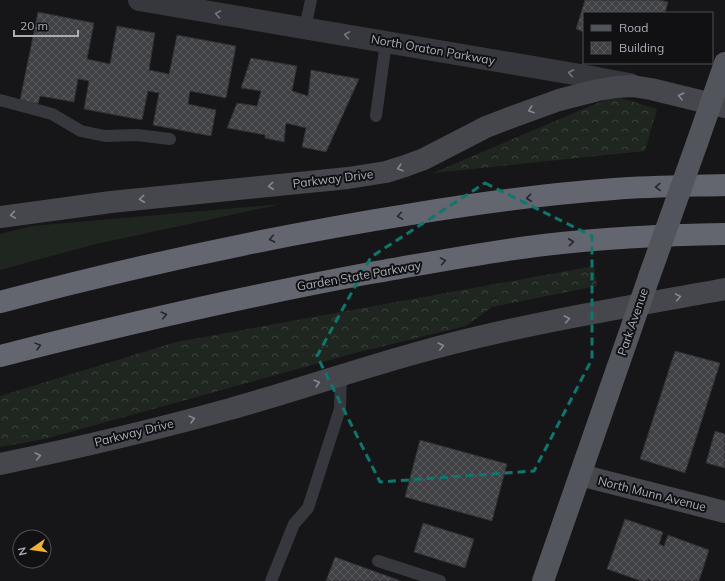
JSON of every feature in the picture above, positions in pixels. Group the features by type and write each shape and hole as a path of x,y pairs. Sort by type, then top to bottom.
{"highway":[{"path":"0,302 198,254 311,231 386,218 499,201 582,192 647,187 725,185"},
{"name":"Garden State Parkway","path":"0,356 199,307 275,291 413,266 516,249 581,241 676,235 725,234"}],"main road":[{"name":"Park Avenue","path":"543,581 697,143 718,106 725,63"},
{"name":"Parkway Drive","path":"0,217 104,203 348,178 386,172 424,159 486,127 559,100 616,87 632,86 651,89"},
{"name":"North Oraton Parkway","path":"651,89 718,106"},
{"path":"640,304 725,289"},
{"name":"Parkway Drive","path":"0,464 106,441 191,419 454,343 529,326 640,304"},
{"name":"North Munn Avenue","path":"580,475 725,512"}],"street":[{"name":"North Oraton Parkway","path":"139,0 586,76 651,89"}],"lane":[{"path":"305,28 311,0"},
{"path":"376,116 386,42"},
{"path":"0,100 52,114 81,131 106,136 137,135 170,139"},
{"path":"271,581 294,524 308,508 340,409 341,376"},
{"path":"378,561 440,581"}],"highlighted area":[{"path":"485,183 592,236 592,359 534,471 380,482 317,356 371,257"}],"green space":[{"path":"614,96 657,109 645,151 433,173"},
{"path":"282,204 92,245 0,270 0,234 32,226"},
{"path":"594,266 597,286 492,307 466,326 355,353 45,439 0,447 0,396 176,342"}],"building":[{"path":"585,0 660,0 668,2 665,12 583,12 583,32 576,29"},
{"path":"38,12 94,23 87,59 110,64 117,26 155,33 149,70 169,74 177,35 236,46 226,98 190,91 188,104 216,110 211,136 153,125 159,93 148,91 142,120 84,109 89,81 78,79 74,102 40,96 38,104 20,100"},
{"path":"251,58 297,66 292,91 308,96 311,70 359,79 326,152 302,147 306,128 286,123 284,142 265,138 265,135 227,128 237,103 257,106 261,91 241,88"},
{"path":"675,351 720,363 685,473 640,459"},
{"path":"715,431 725,434 725,468 706,463"},
{"path":"420,440 507,464 492,521 405,497"},
{"path":"625,519 663,532 659,544 664,546 668,535 709,550 699,581 651,581 648,579 648,581 641,581 607,569"},
{"path":"423,523 474,539 465,568 414,552"},
{"path":"335,557 401,581 326,581"}]}
